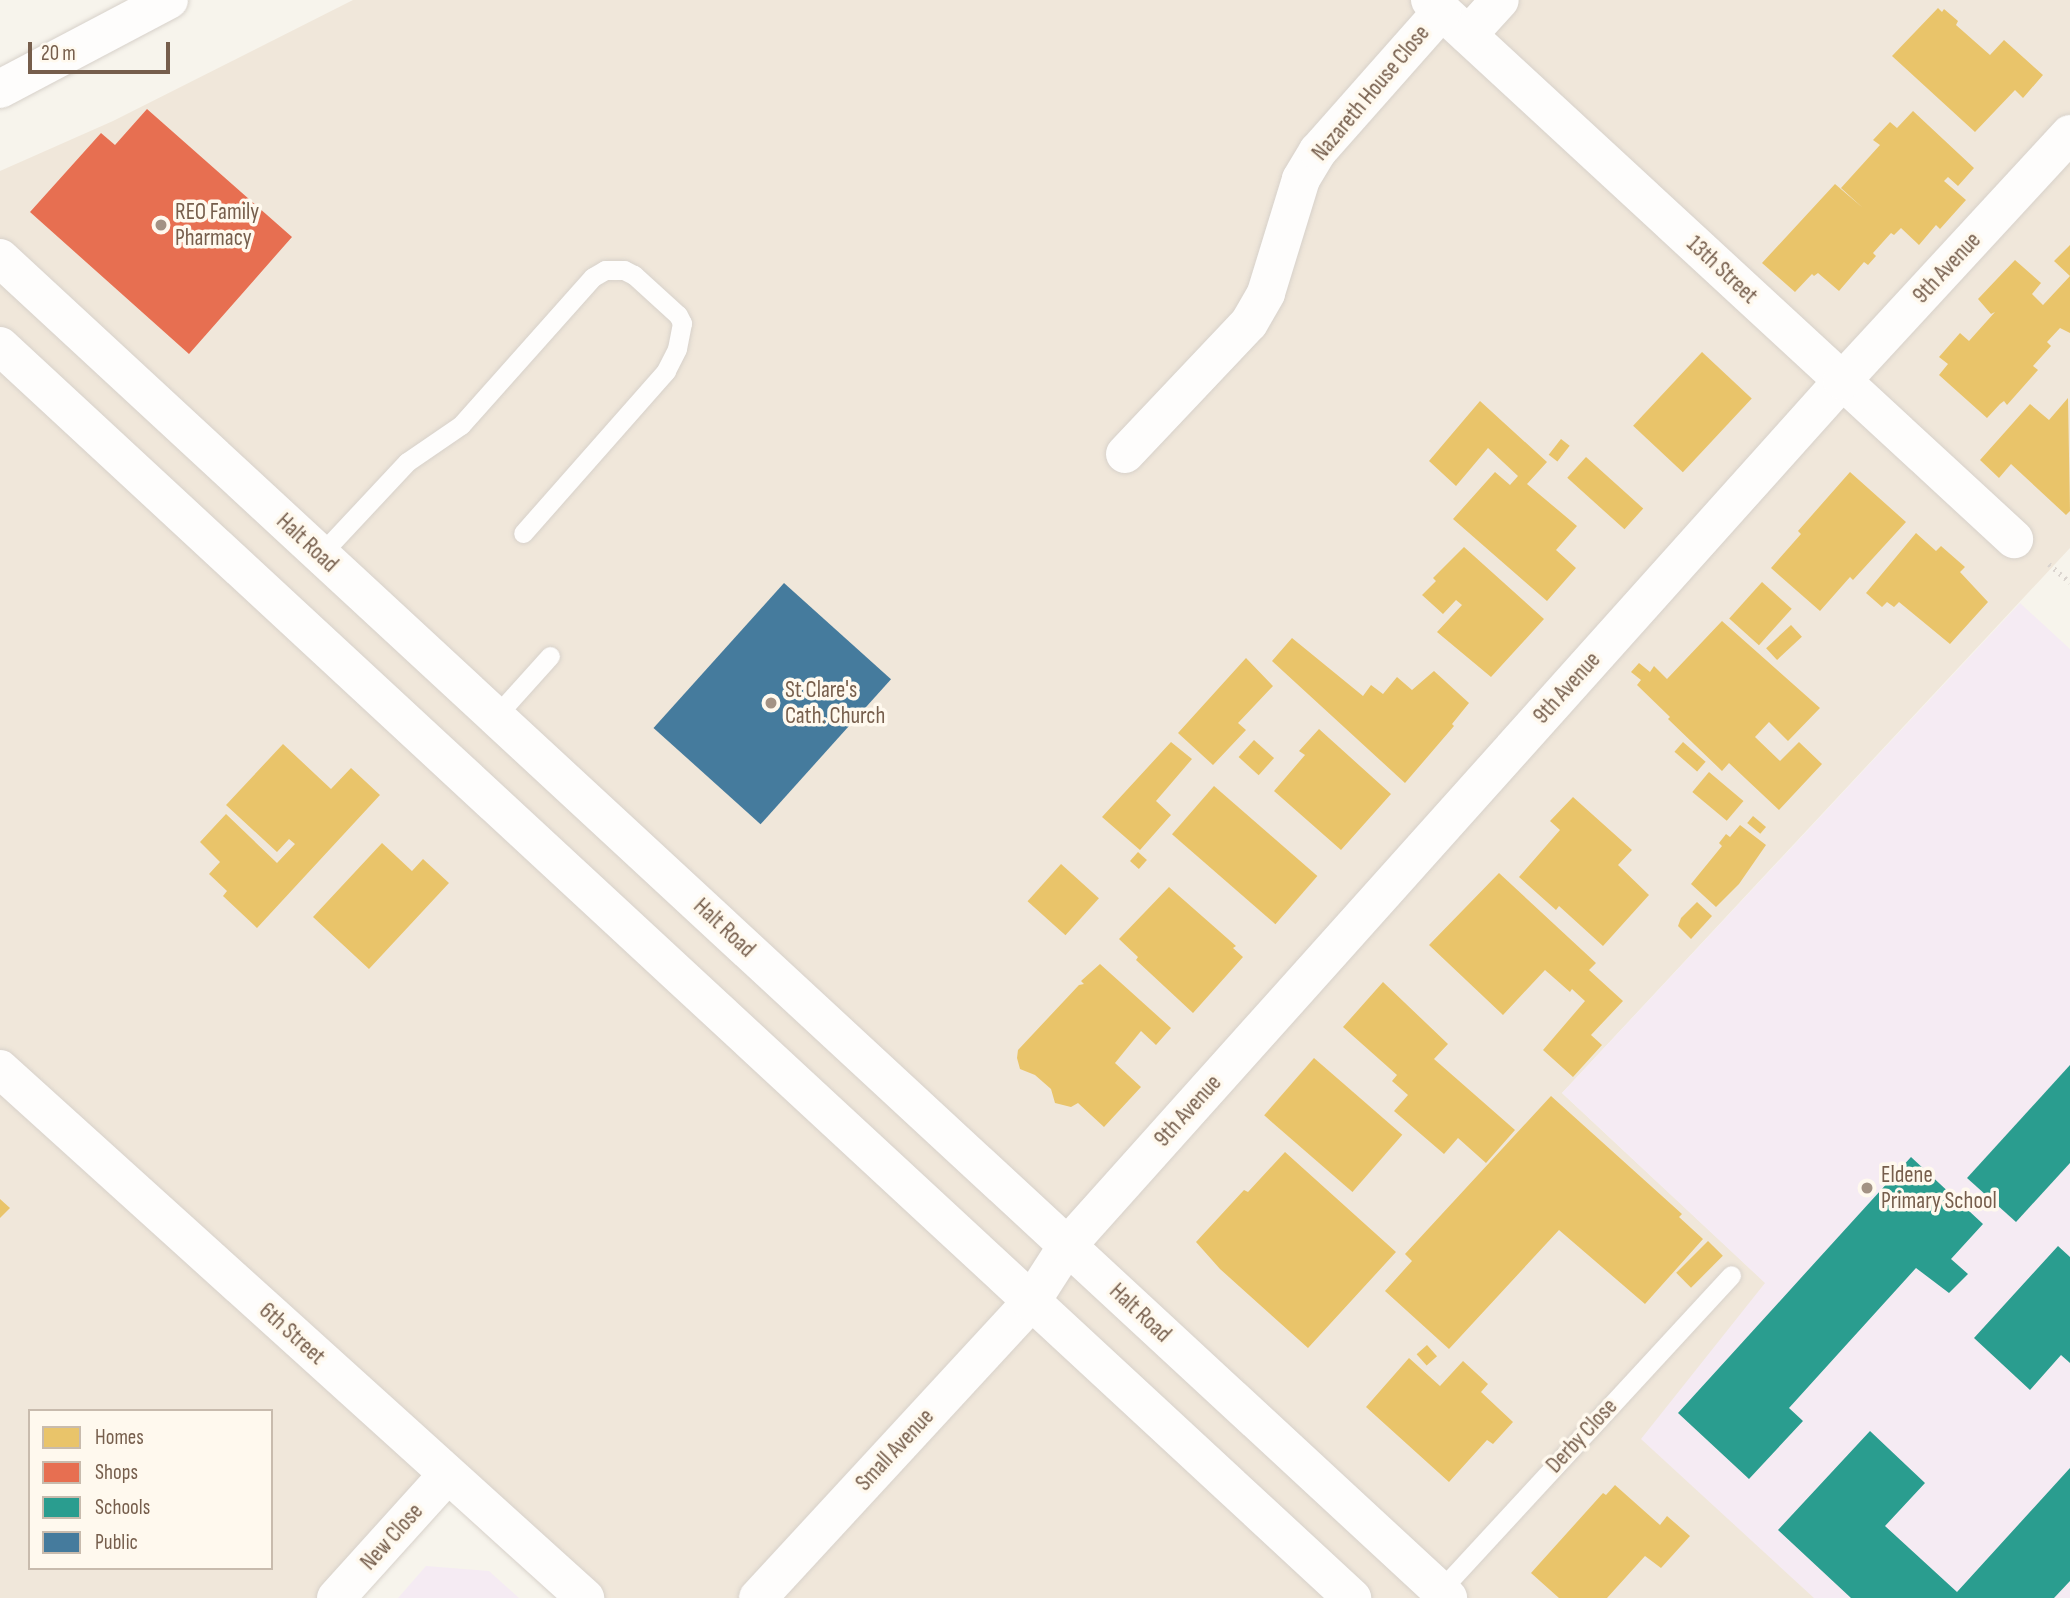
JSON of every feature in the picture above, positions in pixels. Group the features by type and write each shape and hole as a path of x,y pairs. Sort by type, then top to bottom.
{"street":[{"path":"0,89 169,0"},
{"name":"Nazareth House Close","path":"1125,454 1249,323 1266,293 1301,179 1318,151 1446,15 1500,0"},
{"name":"13th Street","path":"1446,15 2014,540"},
{"name":"9th Avenue","path":"1031,1302 1067,1246 1842,381 2070,134"},
{"name":"Halt Road","path":"0,258 1440,1595"},
{"path":"0,346 1352,1598"},
{"name":"6th Street","path":"0,1069 585,1598"},
{"name":"Small Avenue","path":"758,1598 1031,1302"},
{"name":"New Close","path":"336,1598 447,1475"}],"lane":[{"path":"320,555 407,461 461,425 593,277 616,268 634,275 678,315 682,323 677,349 666,371 523,533"},
{"path":"495,717 550,656"},
{"name":"Derby Close","path":"1440,1595 1731,1275"}],"shaded area":[{"path":"353,0 2070,0 2070,548 1562,1093 2070,1567 2070,1598 591,1598 455,1475 342,1598 0,1598 0,171 113,121"},
{"name":"Eldene Primary School","path":"2020,603 2070,649 2070,1598 1814,1598 1641,1439 1765,1283 1562,1093"},
{"path":"426,1566 489,1571 519,1598 398,1598"}],"building: Homes":[{"path":"1938,8 1942,12 1944,9 1958,21 1956,25 1990,55 2004,40 2043,75 2023,98 2015,90 1975,132 1892,56"},
{"path":"1913,111 1974,168 1958,186 1948,177 1944,181 1966,200 1940,229 1936,225 1919,245 1901,228 1894,235 1891,233 1873,253 1876,256 1868,265 1864,262 1839,291 1818,273 1814,276 1812,274 1795,292 1762,263 1835,184 1863,208 1841,188 1880,145 1873,140 1890,122 1897,128"},
{"path":"2070,245 2070,276 2054,261"},
{"path":"2015,260 2041,283 2032,294 2043,305 2070,276 2070,333 2060,328 2047,342 2051,346 2033,366 2038,370 2007,405 2004,401 1987,418 1939,375 1948,364 1939,357 1960,333 1969,341 1995,312 1991,314 1978,299"},
{"path":"1702,352 1752,398 1683,472 1633,426"},
{"path":"2068,398 2070,511 2066,515 2011,464 1999,478 1980,460 2030,404 2049,420"},
{"path":"1480,401 1547,462 1527,484 1577,526 1556,550 1576,568 1547,601 1453,519 1495,472 1510,485 1518,476 1488,448 1456,486 1429,461"},
{"path":"1561,439 1570,446 1557,462 1549,455"},
{"path":"1586,457 1643,509 1624,529 1567,478"},
{"path":"1850,472 1906,522 1853,580 1850,577 1820,611 1771,568 1801,534 1798,531"},
{"path":"1916,533 1936,551 1941,546 1965,567 1960,572 1988,602 1950,644 1899,602 1894,607 1887,602 1882,607 1866,593"},
{"path":"1464,547 1544,619 1491,677 1437,632 1462,605 1456,600 1443,614 1422,595 1436,581 1433,578"},
{"path":"1762,582 1792,609 1759,645 1729,618"},
{"path":"1722,621 1820,708 1788,741 1769,722 1755,737 1780,761 1799,742 1822,764 1779,810 1729,763 1722,771 1668,719 1670,717 1637,685 1641,680 1631,672 1639,663 1650,672 1654,666 1667,679"},
{"path":"1791,625 1802,637 1777,660 1766,648"},
{"path":"1292,638 1363,696 1371,685 1383,694 1397,677 1412,690 1434,671 1469,703 1452,724 1454,726 1405,783 1272,661"},
{"path":"1246,658 1273,686 1238,723 1246,730 1213,765 1178,733"},
{"path":"1319,729 1391,794 1341,850 1274,791 1305,755 1299,751"},
{"path":"1254,740 1274,758 1259,775 1239,757"},
{"path":"1171,742 1192,759 1156,801 1171,815 1140,850 1102,817"},
{"path":"1683,742 1706,762 1697,771 1674,752"},
{"path":"283,744 331,789 351,768 380,795 257,928 223,896 227,891 209,874 220,862 200,842 226,814 277,863 295,844 289,839 277,852 226,805"},
{"path":"1709,772 1743,801 1727,821 1692,792"},
{"path":"1214,786 1317,876 1275,924 1172,834"},
{"path":"1573,797 1632,850 1618,865 1649,895 1603,946 1559,906 1556,910 1519,877 1560,830 1550,821"},
{"path":"1753,816 1766,827 1760,834 1747,823"},
{"path":"1740,825 1766,845 1739,884 1716,907 1691,884 1722,846 1719,843 1726,834 1730,837"},
{"path":"382,843 412,871 423,859 449,883 369,969 313,917"},
{"path":"1138,852 1147,860 1139,869 1130,861"},
{"path":"1061,864 1099,898 1065,935 1028,901"},
{"path":"1499,873 1596,963 1589,970 1623,1001 1591,1035 1602,1045 1573,1077 1543,1050 1585,1001 1572,989 1570,992 1545,970 1503,1015 1429,945"},
{"path":"1169,887 1236,946 1233,948 1243,957 1193,1013 1136,960 1138,957 1119,939"},
{"path":"1697,902 1712,916 1691,939 1678,926 1681,918"},
{"path":"1100,964 1171,1028 1156,1045 1141,1031 1115,1063 1141,1087 1104,1127 1078,1103 1071,1107 1055,1103 1051,1089 1035,1075 1020,1069 1017,1058 1018,1050 1079,985 1084,984 1081,981"},
{"path":"1383,982 1448,1044 1434,1059 1515,1130 1486,1163 1458,1138 1444,1154 1394,1111 1408,1095 1392,1081 1397,1075 1343,1027"},
{"path":"1314,1058 1402,1135 1352,1192 1264,1115"},
{"path":"1551,1096 1682,1214 1679,1217 1703,1239 1645,1304 1559,1230 1449,1349 1385,1291 1412,1261 1405,1254"},
{"path":"1285,1152 1396,1252 1308,1348 1220,1269 1196,1242 1244,1190 1248,1192"},
{"path":"0,1199 10,1208 0,1218"},
{"path":"1708,1241 1723,1256 1691,1288 1676,1273"},
{"path":"1427,1345 1437,1356 1427,1366 1417,1354"},
{"path":"1409,1358 1440,1386 1463,1361 1488,1384 1481,1392 1513,1422 1493,1444 1487,1440 1449,1482 1366,1407"},
{"path":"1615,1485 1660,1525 1667,1516 1690,1536 1661,1568 1645,1556 1607,1598 1559,1598 1531,1573 1603,1493 1606,1495"}],"building: Shops":[{"name":"REO Family Pharmacy","path":"147,109 292,237 189,354 30,212 101,133 115,145"}],"building: Schools":[{"path":"2070,1065 2070,1163 2016,1222 1967,1178"},
{"path":"1911,1157 1983,1224 1951,1259 1968,1274 1949,1293 1916,1268 1789,1408 1803,1421 1749,1479 1678,1413"},
{"path":"2058,1246 2070,1257 2070,1363 2061,1355 2030,1390 1974,1338"},
{"path":"1870,1431 1925,1483 1885,1526 1957,1592 2070,1468 2070,1581 2054,1598 1851,1598 1778,1530"}],"building: Public":[{"name":"St Clare's Cath. Church","path":"784,583 891,679 761,824 654,728"}],"place":[{"name":"REO Family Pharmacy","path":"161,225"},
{"name":"St Clare's Cath. Church","path":"771,703"},
{"name":"Eldene Primary School","path":"1867,1188"}]}
